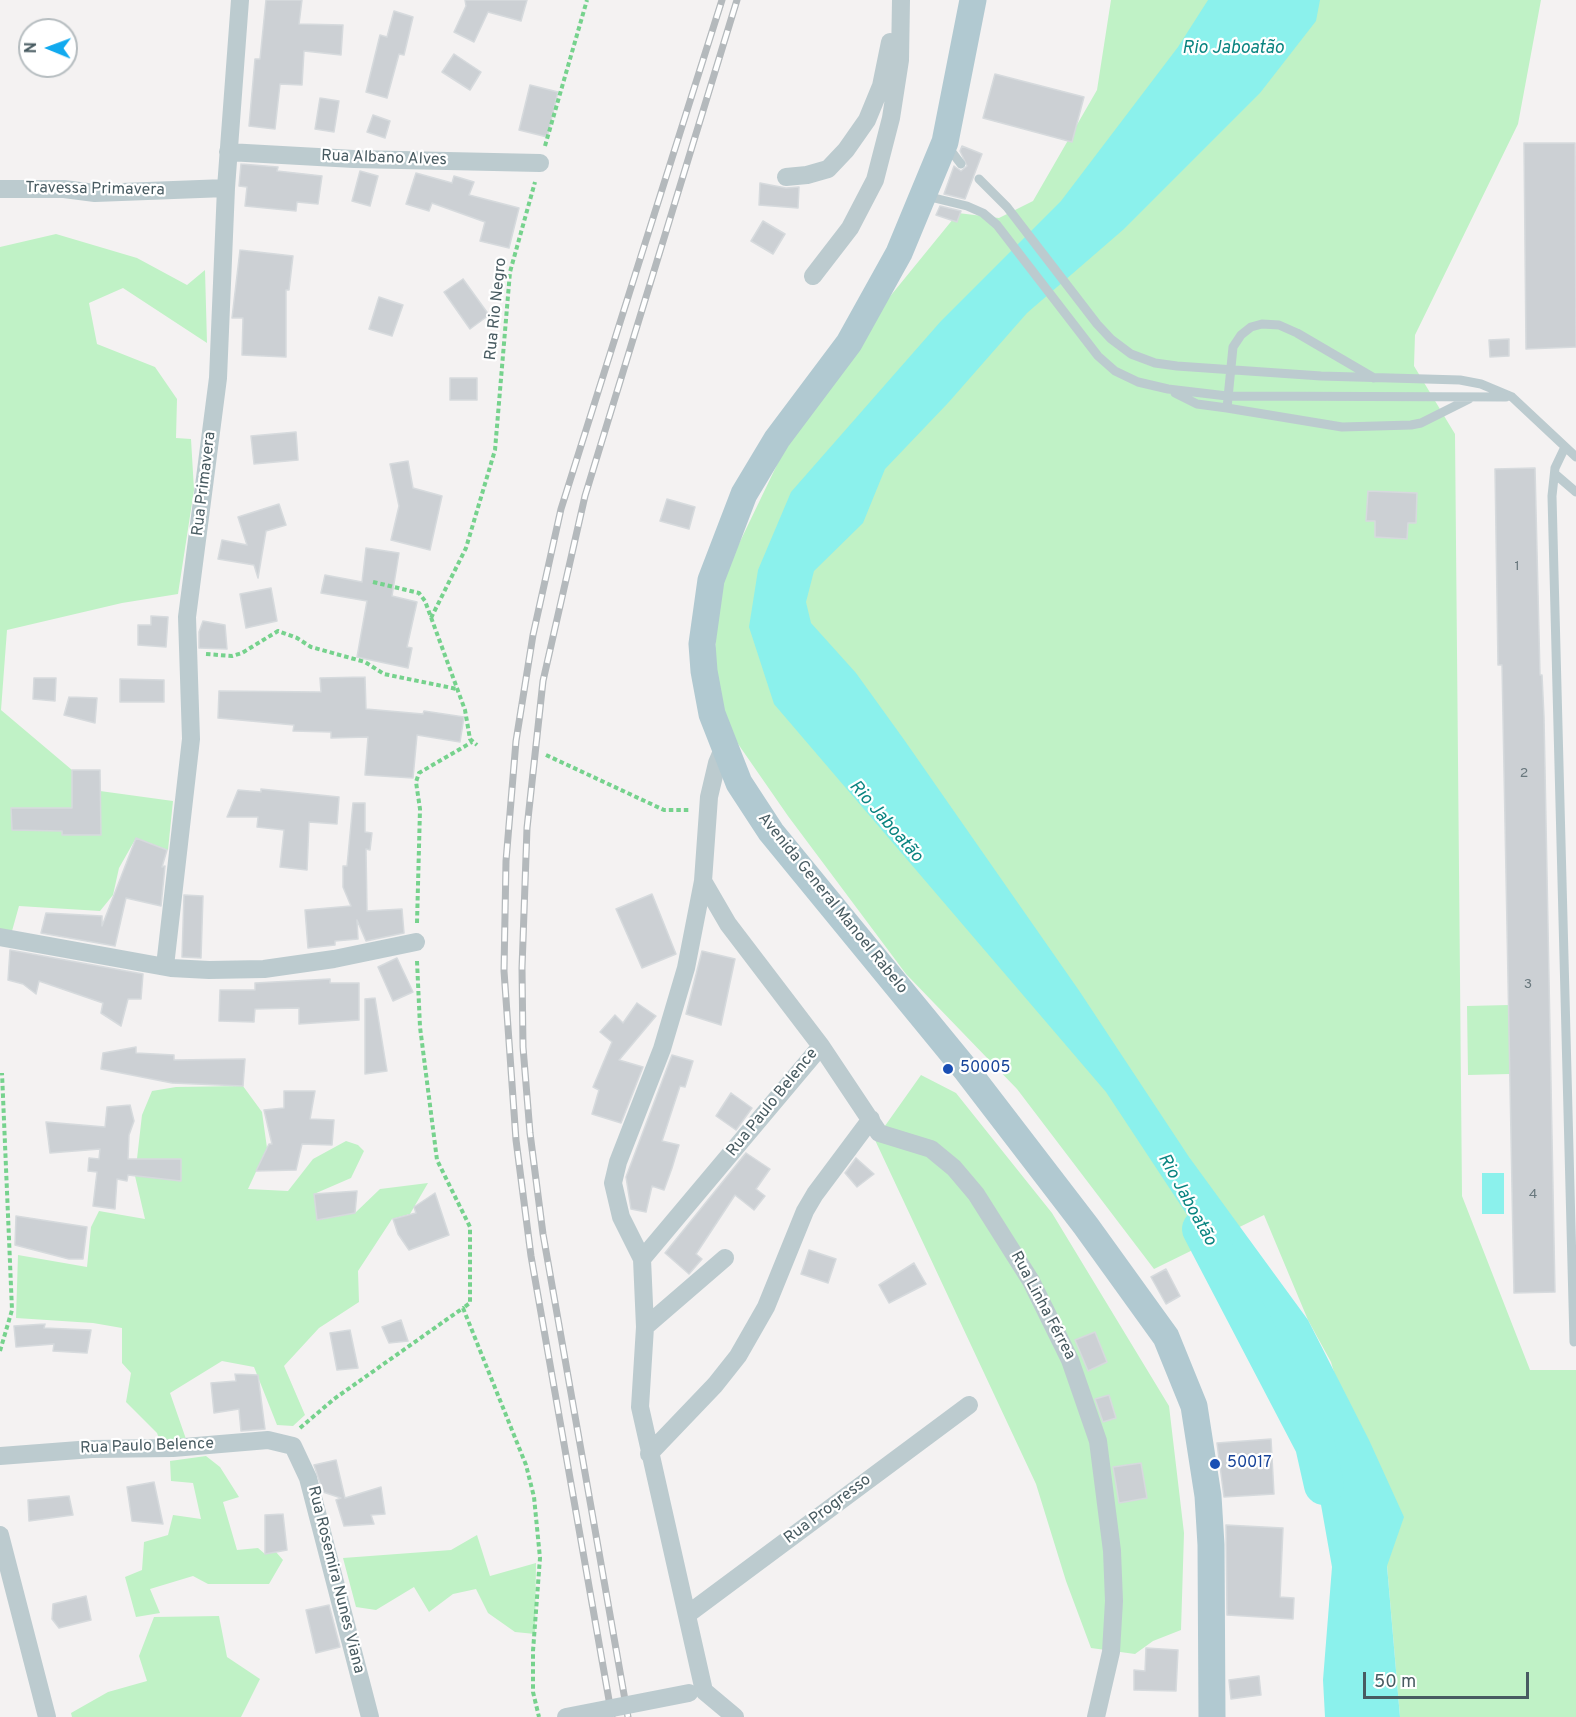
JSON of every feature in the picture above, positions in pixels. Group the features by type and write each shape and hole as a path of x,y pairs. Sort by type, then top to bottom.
{"main road":[{"name":"Avenida General Manoel Rabelo","path":"973,0 945,142 899,253 849,343 777,438 744,495 711,580 702,644 704,671 712,714 739,783 771,832 967,1071 1086,1226 1166,1337 1194,1406 1208,1496 1211,1545 1212,1717"}],"street":[{"name":"Rua Primavera","path":"165,966 191,739 188,616 218,378 228,152 240,0"},
{"path":"786,177 807,175 828,169 846,150 867,120 881,86 900,0"},
{"path":"813,276 850,228 875,180 893,106 900,60 900,0"},
{"name":"Rua Albano Alves","path":"228,152 354,159 540,163"},
{"name":"Travessa Primavera","path":"0,189 105,193 226,188"},
{"path":"696,1692 688,1614 649,1454 640,1407 645,1327 642,1259 616,1201 615,1174 677,1004 703,881 709,797 717,763 725,744"},
{"name":"Rua Paulo Belence","path":"642,1259 821,1046 728,924 703,881"},
{"path":"0,937 165,966 209,970 264,969 334,959 417,942"},
{"name":"Rua Linha Férrea","path":"821,1046 879,1133 931,1149 954,1168 976,1194 1036,1291 1058,1332 1086,1398 1098,1441 1107,1496 1114,1601 1111,1652 1096,1717"},
{"path":"649,1454 715,1385 738,1356 766,1307 805,1211 871,1119"},
{"path":"645,1327 725,1258"},
{"name":"Rua Progresso","path":"688,1614 969,1405"},
{"name":"Rua Paulo Belence","path":"0,1456 92,1449 173,1448 268,1440 288,1444"},
{"name":"Rua Rosemira Nunes Viana","path":"288,1444 308,1478 369,1717"},
{"path":"0,1535 47,1717"},
{"path":"566,1717 696,1692 735,1717"}],"lane":[{"path":"945,142 961,164"},
{"path":"980,179 1007,207 1077,299 1111,339 1131,354 1155,363 1229,370 1376,379 1460,380 1481,384 1512,397 1576,457"},
{"path":"923,195 967,206 982,213 997,225 1098,356 1115,371 1138,382 1168,389 1227,396 1512,397"},
{"path":"1227,408 1233,347 1240,335 1251,327 1262,324 1279,325 1297,333 1376,379"},
{"path":"1168,389 1197,404 1342,427 1421,423 1470,398"},
{"path":"1565,447 1555,474 1552,496 1574,1342"},
{"path":"1555,474 1576,492"}],"path":[{"name":"Rua Rio Negro","path":"431,618 466,548 495,450 510,272 587,0"},
{"path":"288,1444 334,1399 470,1302 470,1227 437,1160 420,1027 417,942 420,809 416,782 419,773 474,743 468,718 431,618 418,593 373,582"},
{"path":"189,652 232,656 254,647 278,631 297,638 311,647 365,662 384,674 457,689"},
{"path":"546,755 664,810 683,811"},
{"path":"0,1351 12,1310 2,1073"},
{"path":"463,1308 526,1465 534,1497 540,1558 533,1651 533,1692 539,1717"}],"green space":[{"path":"1111,0 1541,0 1518,124 1415,335 1414,366 1455,434 1462,1196 1530,1370 1576,1370 1576,1717 1400,1717 1386,1554 1331,1362 1308,1320 1264,1215 1154,1269 1017,1089 906,974 788,816 727,728 714,660 721,581 787,444 883,305 958,213 999,218 1033,201 1097,90"},
{"path":"56,234 137,258 187,285 205,270 207,343 123,288 89,303 97,344 155,367 177,399 176,438 191,439 194,490 178,594 122,603 7,630 1,710 72,770 72,791 100,791 173,801 168,850 136,838 119,868 113,895 100,911 19,906 12,931 0,932 0,247"},
{"path":"1509,1005 1510,1074 1468,1075 1467,1006"},
{"path":"921,1075 956,1093 1052,1213 1169,1406 1184,1533 1181,1630 1153,1641 1135,1654 1091,1648 1066,1581 1036,1484 875,1140"},
{"path":"243,1086 262,1112 267,1148 248,1189 288,1191 313,1159 346,1141 358,1145 364,1151 351,1178 314,1194 318,1220 355,1213 380,1189 428,1183 410,1214 392,1219 358,1271 359,1302 319,1328 284,1366 305,1415 293,1426 277,1425 254,1367 222,1361 170,1393 186,1439 161,1444 157,1433 126,1402 131,1373 122,1363 122,1328 93,1323 16,1318 18,1255 87,1267 91,1227 99,1211 145,1219 135,1176 142,1115 152,1091 176,1087"},
{"path":"206,1456 220,1467 239,1497 223,1502 237,1550 258,1548 265,1554 276,1552 283,1560 269,1584 208,1584 193,1576 150,1589 160,1613 136,1617 125,1577 142,1570 144,1542 168,1535 173,1515 201,1519 193,1483 171,1481 170,1461"},
{"path":"477,1535 490,1576 536,1563 535,1634 515,1632 488,1613 476,1589 453,1594 429,1612 414,1587 376,1610 356,1607 343,1558 451,1550"},
{"path":"219,1616 227,1657 260,1679 241,1717 72,1717 71,1713 108,1692 147,1681 139,1656 154,1617"}],"water":[{"name":"Rio Jaboatão","path":"1208,0 1320,0 1316,21 1260,93 1124,229 1027,313 948,403 885,469 863,523 814,571 806,602 811,623 856,673 905,741 1080,992 1189,1157 1308,1320 1369,1440 1404,1517 1387,1566 1400,1717 1325,1717 1323,1680 1332,1567 1300,1386 1106,1092 774,704 749,627 758,570 791,492 941,321 1061,201 1178,47"},
{"path":"1482,1173 1504,1173 1504,1214 1482,1214"}],"building":[{"path":"266,0 302,0 299,24 343,25 341,55 304,51 302,85 280,84 275,129 249,126 255,59 260,59"},
{"path":"465,0 527,0 521,21 488,12 474,42 454,32 466,6"},
{"path":"394,11 413,17 404,55 399,54 387,98 366,92 380,35 387,37"},
{"path":"454,54 481,72 470,90 442,72"},
{"path":"995,74 1084,97 1072,142 983,118"},
{"path":"530,85 558,92 547,137 519,130"},
{"path":"320,98 339,101 334,132 315,129"},
{"path":"373,115 390,121 385,138 367,132"},
{"path":"1524,143 1575,143 1576,347 1526,349"},
{"path":"962,146 982,154 965,199 944,194 954,166 961,171 967,166 960,151"},
{"path":"241,164 278,167 277,171 322,176 318,204 297,202 296,211 245,206 247,187 239,186"},
{"path":"360,171 378,176 370,206 352,201"},
{"path":"416,173 452,183 454,176 474,182 469,195 519,208 509,248 480,241 485,222 432,203 429,211 406,204"},
{"path":"760,183 786,188 799,187 798,208 759,205"},
{"path":"940,206 961,211 957,222 936,215"},
{"path":"763,221 785,234 773,254 751,241"},
{"path":"240,250 293,256 289,290 286,290 286,357 242,355 243,318 232,318"},
{"path":"463,279 489,315 470,329 444,292"},
{"path":"379,297 403,305 392,336 369,329"},
{"path":"1509,339 1509,356 1490,357 1489,340"},
{"path":"450,378 477,378 477,400 450,400"},
{"path":"296,432 298,460 254,464 251,436"},
{"path":"408,461 413,488 442,496 430,550 391,540 399,506 390,464"},
{"path":"1535,468 1540,675 1542,675 1544,717 1555,1292 1514,1293 1502,665 1498,665 1495,469"},
{"path":"1368,491 1417,493 1416,523 1408,523 1407,539 1375,537 1375,521 1366,521"},
{"path":"667,499 695,507 689,529 660,521"},
{"path":"279,504 286,525 266,531 258,578 254,565 218,559 222,540 247,545 238,517"},
{"path":"366,548 399,553 392,596 417,602 407,647 412,648 408,668 357,657 367,601 321,593 325,575 362,582"},
{"path":"271,588 277,621 246,628 240,594"},
{"path":"151,616 168,617 166,647 138,645 138,625 151,625"},
{"path":"203,621 225,625 227,649 199,648 199,632"},
{"path":"365,677 366,709 423,714 424,711 464,717 460,742 417,735 413,778 365,775 368,737 331,738 331,732 293,731 294,725 218,718 219,691 321,692 320,678"},
{"path":"34,678 56,678 55,701 33,699"},
{"path":"120,679 164,680 164,702 120,702"},
{"path":"69,697 97,698 95,723 64,715"},
{"path":"72,770 100,770 101,835 62,835 62,831 12,830 11,808 72,808"},
{"path":"261,789 339,797 337,824 309,822 307,870 280,867 284,830 257,827 258,817 227,817 238,790 261,792"},
{"path":"353,803 365,803 365,832 372,833 370,850 366,849 367,911 402,909 404,933 366,941 357,920 358,939 335,941 335,945 308,948 305,910 351,906 343,887 343,866 347,866"},
{"path":"136,838 167,850 162,867 165,866 161,906 126,898 115,946 41,933 46,913 102,916 102,926"},
{"path":"652,894 676,954 642,968 616,909"},
{"path":"184,895 203,896 201,958 182,957"},
{"path":"10,950 143,974 141,999 128,999 121,1026 101,1013 103,1003 39,981 36,994 23,984 8,980"},
{"path":"702,951 735,959 721,1025 686,1014"},
{"path":"397,958 413,992 393,1001 378,967"},
{"path":"330,979 330,983 359,983 359,1020 299,1024 299,1008 255,1009 254,1022 219,1021 220,990 255,990 255,983"},
{"path":"375,998 387,1071 365,1074 365,999"},
{"path":"637,1003 656,1016 619,1060 643,1067 621,1123 592,1114 599,1090 593,1087 612,1042 600,1032 615,1015 623,1023"},
{"path":"136,1047 136,1053 174,1055 174,1060 245,1059 243,1086 172,1083 101,1069 103,1053"},
{"path":"672,1055 693,1061 685,1087 680,1086 662,1141 679,1145 664,1190 652,1186 646,1212 631,1209 626,1177"},
{"path":"284,1091 315,1091 310,1119 334,1120 332,1145 302,1144 296,1170 256,1171 269,1144 272,1144 264,1110 284,1108"},
{"path":"731,1093 752,1108 736,1130 716,1116"},
{"path":"130,1105 134,1121 129,1135 128,1159 181,1159 181,1181 128,1175 127,1181 117,1179 115,1209 93,1206 97,1172 88,1171 89,1158 99,1159 100,1149 50,1153 46,1122 105,1127 107,1107"},
{"path":"746,1153 770,1169 756,1189 765,1196 754,1210 735,1195 696,1254 702,1259 689,1274 665,1253"},
{"path":"856,1158 874,1174 857,1187 845,1173"},
{"path":"357,1191 355,1213 317,1220 314,1194"},
{"path":"435,1193 449,1235 409,1250 398,1234 393,1219 416,1213 414,1207"},
{"path":"16,1216 87,1227 83,1259 69,1259 15,1245"},
{"path":"809,1250 836,1259 828,1283 801,1274"},
{"path":"914,1263 926,1284 889,1303 879,1285"},
{"path":"1166,1269 1180,1296 1166,1304 1151,1277"},
{"path":"401,1320 408,1341 389,1343 382,1327"},
{"path":"45,1324 44,1328 91,1330 87,1353 53,1351 54,1344 16,1347 14,1326"},
{"path":"350,1330 358,1368 337,1370 330,1333"},
{"path":"1095,1332 1107,1362 1088,1371 1075,1340"},
{"path":"235,1374 258,1375 265,1429 241,1431 239,1409 214,1413 211,1383 236,1381"},
{"path":"1109,1395 1116,1418 1103,1422 1095,1399"},
{"path":"1271,1439 1274,1494 1224,1497 1217,1443"},
{"path":"336,1460 345,1498 381,1487 385,1514 371,1515 374,1524 344,1526 336,1500 341,1498 323,1492 314,1465"},
{"path":"1141,1463 1147,1498 1119,1503 1113,1467"},
{"path":"154,1482 163,1524 132,1521 127,1487"},
{"path":"69,1496 73,1515 29,1521 28,1500"},
{"path":"283,1514 287,1550 265,1554 265,1515"},
{"path":"1226,1525 1283,1528 1280,1597 1294,1598 1293,1619 1227,1615"},
{"path":"86,1596 91,1620 59,1628 52,1619 53,1604"},
{"path":"329,1605 340,1647 316,1653 306,1610"},
{"path":"1146,1648 1178,1650 1176,1691 1134,1690 1134,1670 1145,1671"},
{"path":"1259,1676 1261,1695 1231,1699 1229,1680"}],"waterway":[{"name":"Rio Jaboatão","path":"1202,1229 1315,1445 1324,1485"}],"railway":[{"path":"612,1717 531,1256 516,1140 504,971 506,861 516,741 533,635 561,509 722,0"},
{"path":"628,1717 543,1234 530,1133 523,1047 522,968 527,828 543,681 585,496 737,0"}],"place":[{"name":"50005","path":"948,1069"},
{"name":"50017","path":"1215,1464"}]}
